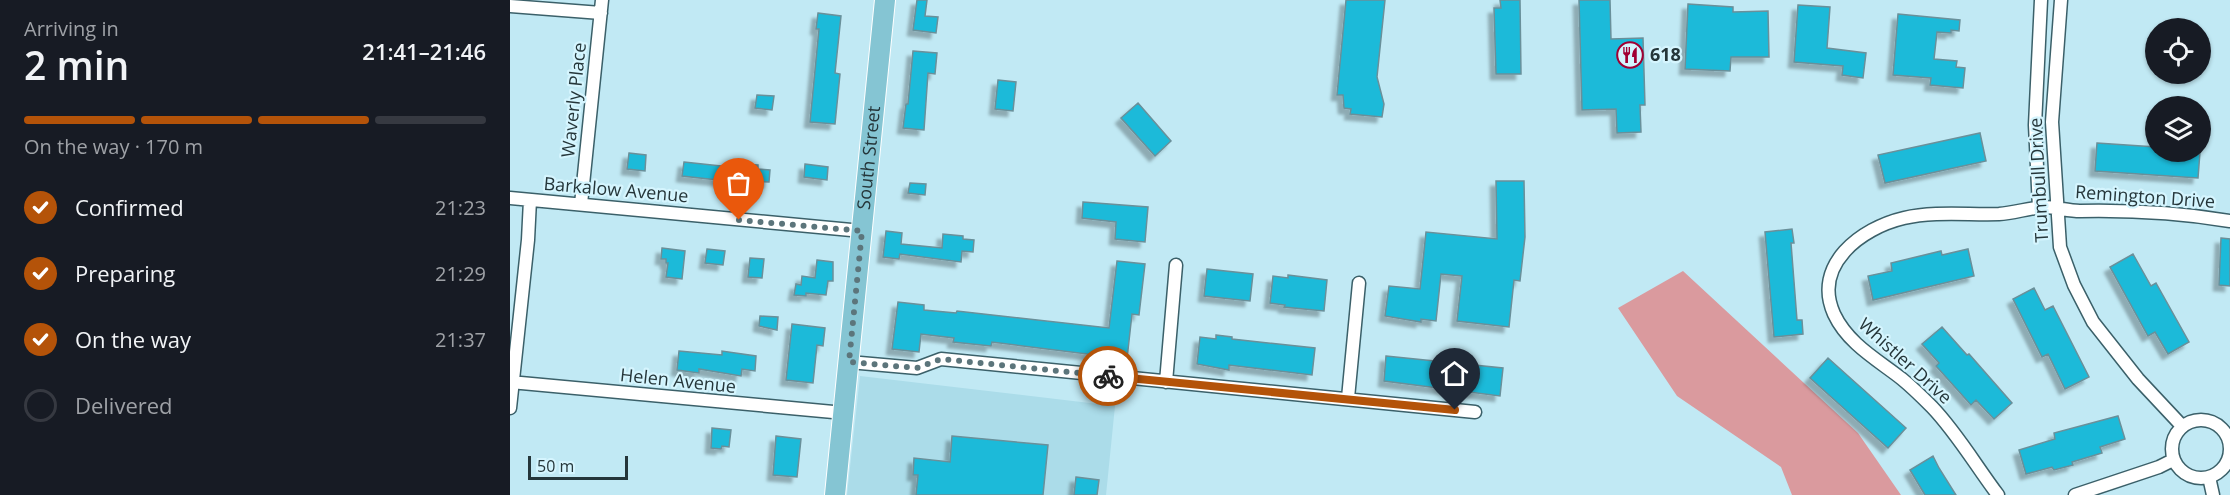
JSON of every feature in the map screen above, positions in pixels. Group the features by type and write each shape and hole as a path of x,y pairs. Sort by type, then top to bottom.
{"main road":[{"name":"South Street","path":"835,495 885,0"}],"street":[{"name":"Waverly Place","path":"581,204 602,0"},
{"name":"Trumbull Drive","path":"2039,208 2035,125 2042,0"},
{"name":"Trumbull Drive","path":"2061,0 2052,122 2060,247 2074,285 2093,322 2138,380 2182,426"},
{"path":"510,6 601,13"},
{"name":"Barkalow Avenue","path":"510,198 862,231"},
{"path":"510,408 530,200"},
{"name":"Whistler Drive","path":"1998,495 1934,409 1904,381 1847,335 1834,314 1831,304 1830,273 1837,260 1854,241 1879,227 1896,221 1923,216 2057,208"},
{"name":"Remington Drive","path":"2057,208 2078,211 2189,215 2230,221"},
{"path":"1166,382 1176,265"},
{"path":"1348,398 1359,283"},
{"path":"849,362 917,368 941,359 1475,412"},
{"name":"Helen Avenue","path":"511,382 844,413"},
{"path":"2196,420 2211,421 2223,430 2230,443 2230,454 2226,464 2219,472 2209,477 2195,478 2188,475 2173,460 2171,448 2174,435 2182,426 2196,420"},
{"path":"2075,495 2159,467 2173,460"},
{"path":"2209,477 2213,495"}],"shaded area":[{"path":"1683,271 1858,433 1901,495 1792,495 1781,467 1677,396 1618,308"},
{"path":"860,376 1115,406 1106,495 847,495"}],"building":[{"path":"917,0 927,0 925,16 938,17 936,33 913,30"},
{"path":"1346,0 1385,0 1377,77 1384,104 1382,117 1350,114 1351,109 1344,108 1343,95 1337,95"},
{"path":"1500,0 1520,0 1521,74 1496,74 1494,8 1501,8"},
{"path":"1579,0 1610,0 1611,39 1643,38 1645,105 1640,105 1641,132 1617,133 1616,109 1582,110"},
{"path":"1688,4 1733,7 1733,12 1768,11 1769,57 1731,57 1730,71 1685,69"},
{"path":"1798,5 1830,7 1827,48 1866,53 1863,78 1842,75 1843,66 1794,62"},
{"path":"818,13 841,16 835,73 840,74 835,124 810,122 819,29 816,29"},
{"path":"1898,14 1960,20 1959,31 1937,32 1934,59 1957,61 1956,67 1965,68 1963,88 1930,85 1931,78 1893,75"},
{"path":"913,51 937,53 935,74 928,73 924,130 903,128 906,104 908,104"},
{"path":"998,80 1016,82 1013,111 995,109"},
{"path":"757,95 774,96 772,110 755,108"},
{"path":"1138,103 1171,141 1155,156 1121,118"},
{"path":"1980,133 1986,161 1885,183 1878,155"},
{"path":"2097,143 2145,146 2145,162 2199,162 2198,178 2095,171"},
{"path":"629,153 646,155 645,171 627,169"},
{"path":"684,162 740,168 741,164 758,165 758,169 770,170 769,182 727,181 682,176"},
{"path":"805,164 828,167 827,180 804,177"},
{"path":"1496,181 1524,181 1525,237 1520,281 1514,280 1509,327 1457,321 1462,276 1441,274 1436,321 1421,319 1421,322 1385,316 1389,286 1420,289 1426,232 1497,239"},
{"path":"910,183 926,184 925,195 908,193"},
{"path":"1083,202 1148,207 1145,242 1115,239 1116,222 1082,218"},
{"path":"1792,229 1797,320 1802,320 1803,334 1774,337 1765,232"},
{"path":"886,231 902,233 901,244 942,248 943,234 963,236 963,239 974,240 973,252 962,251 961,262 900,254 899,259 883,257"},
{"path":"2221,238 2230,239 2230,286 2219,285"},
{"path":"662,248 685,251 682,279 666,277 668,263 666,259 661,259"},
{"path":"707,249 725,251 723,265 705,263"},
{"path":"1968,249 1974,276 1873,300 1868,276 1892,271 1891,263 1941,251 1942,255"},
{"path":"2133,254 2151,286 2156,283 2189,342 2168,354 2155,332 2148,336 2110,267"},
{"path":"750,258 764,259 762,278 748,277"},
{"path":"817,260 833,262 833,281 828,281 826,295 806,293 806,296 794,295 796,284 801,285 802,276 815,278"},
{"path":"1117,261 1145,264 1139,315 1132,314 1127,359 992,342 991,346 953,342 954,338 921,334 919,352 892,349 898,302 924,305 924,310 956,313 957,311 1109,328"},
{"path":"1207,269 1253,274 1250,301 1204,296"},
{"path":"1288,275 1327,280 1324,311 1284,307 1285,305 1270,303 1273,276 1288,278"},
{"path":"2034,288 2045,310 2053,306 2089,377 2065,389 2048,354 2042,357 2013,299"},
{"path":"760,316 778,317 777,330 759,326"},
{"path":"792,324 825,328 823,346 817,345 813,383 786,380"},
{"path":"1942,327 2012,403 1994,419 1976,400 1971,405 1936,366 1939,363 1922,344"},
{"path":"1216,335 1232,337 1232,339 1315,348 1312,375 1229,365 1229,370 1197,364 1200,337 1216,339"},
{"path":"679,351 722,355 722,351 756,356 755,371 742,369 741,376 699,369 699,373 677,370"},
{"path":"1386,356 1503,368 1500,396 1384,381"},
{"path":"1828,358 1906,428 1888,448 1810,378"},
{"path":"2118,416 2125,439 2100,447 2102,453 2072,462 2073,465 2054,470 2052,467 2026,474 2019,450 2055,439 2054,433"},
{"path":"712,428 731,430 729,447 711,448"},
{"path":"776,436 801,439 797,477 773,475"},
{"path":"952,436 1048,445 1043,495 916,495 918,475 913,475 914,458 950,462"},
{"path":"1933,456 1956,495 1925,495 1910,470"},
{"path":"1076,477 1099,480 1097,495 1074,495"}],"way so far":[{"path":"739,220 862,231 849,362 917,368 941,359 1108,376"}],"place":[{"name":"618","path":"1630,55"}],"route":[{"path":"1108,376 1455,410"}]}
